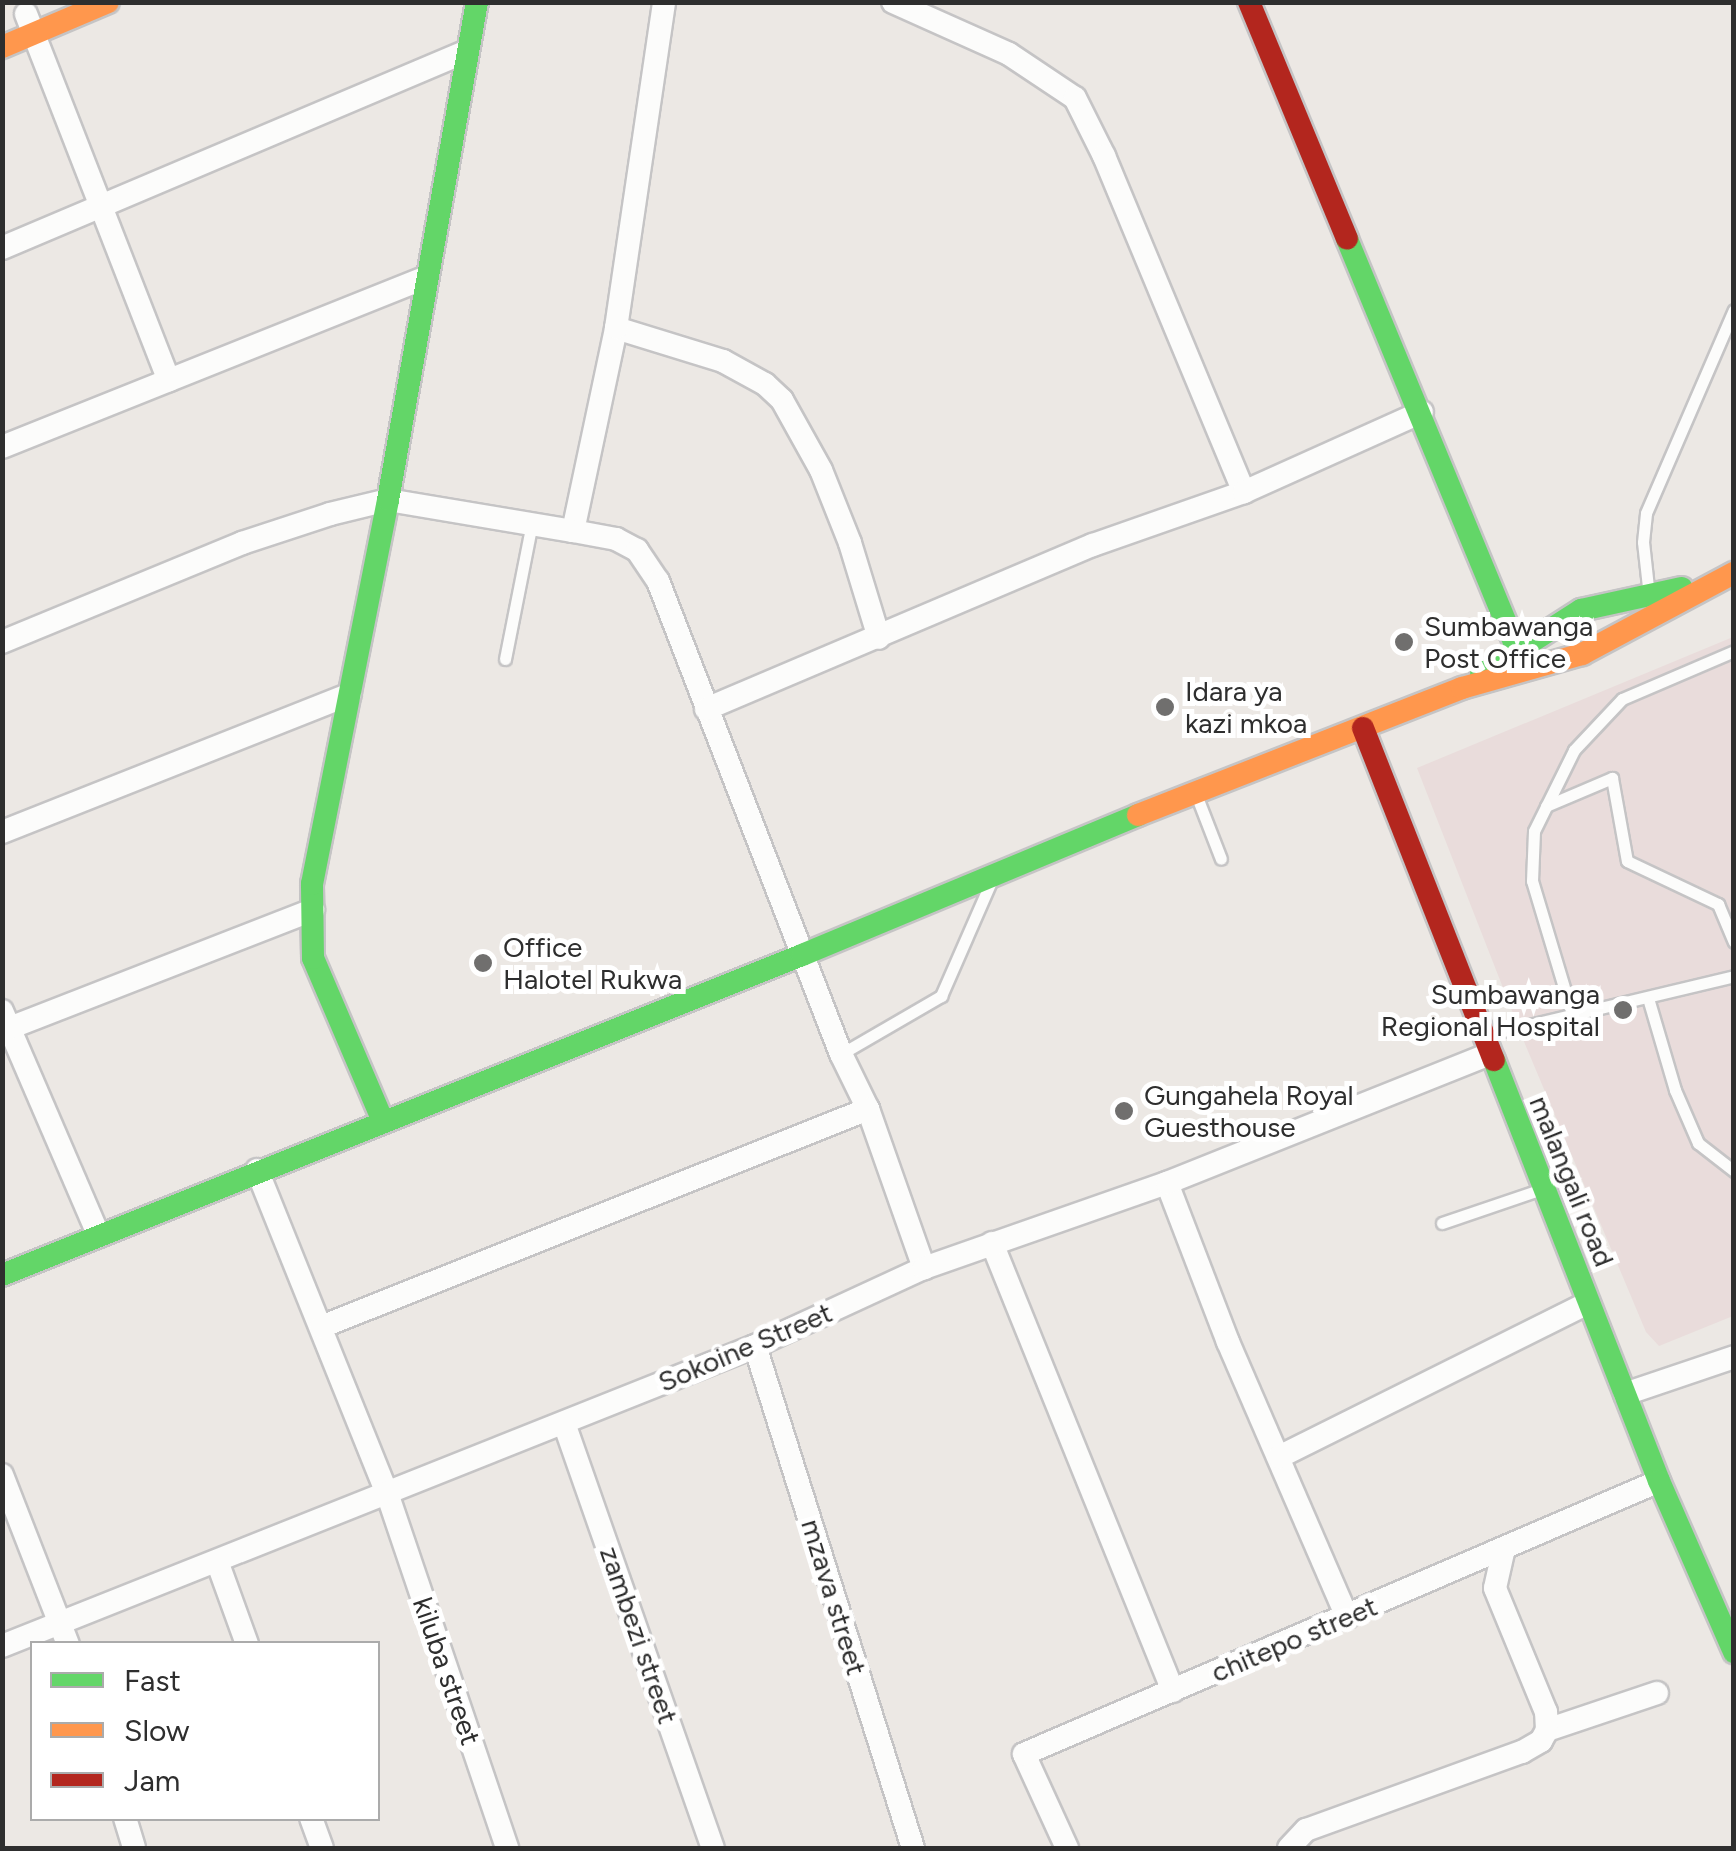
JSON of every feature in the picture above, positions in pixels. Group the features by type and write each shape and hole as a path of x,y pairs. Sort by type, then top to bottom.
{"main road":[{"path":"2,48 52,2"},
{"path":"2,24 30,24 108,2"},
{"path":"382,1119 314,958 312,884 388,500 478,2"},
{"path":"1249,2 1422,412 1516,648"},
{"path":"1462,688 1516,648 1588,608 1723,577"},
{"path":"2,1275 382,1119 802,955 995,870 1462,688 1570,658 1605,644 1723,577"},
{"path":"1588,608 1601,626 1605,644"},
{"path":"1554,624 1558,644 1570,658"},
{"name":"malangali road","path":"1363,728 1659,1481 1734,1652"}],"street":[{"path":"573,530 616,328 664,2"},
{"path":"893,2 1008,54 1051,78 1074,98 1104,156 1244,492"},
{"path":"30,24 169,380"},
{"path":"2,248 468,51"},
{"path":"2,447 426,277"},
{"path":"616,328 723,361 765,384 782,400 821,470 850,544 879,638"},
{"path":"706,709 1093,544 1244,492 1422,412"},
{"path":"2,642 242,543 388,500 573,530 616,539 637,550 658,581 841,1054 868,1109 924,1268"},
{"path":"2,832 350,694"},
{"path":"99,1236 5,1024 312,910"},
{"name":"Sokoine Street","path":"2,1646 64,1633 217,1560 756,1346 924,1268 1167,1183 1486,1045"},
{"path":"321,1327 868,1109"},
{"name":"kiluba street","path":"257,1170 386,1493 508,1848"},
{"path":"1167,1183 1228,1342 1347,1617"},
{"path":"992,1244 1174,1691"},
{"path":"1280,1457 1588,1303"},
{"name":"mzava street","path":"756,1346 913,1848"},
{"path":"1625,1394 1734,1357"},
{"name":"zambezi street","path":"564,1423 712,1848"},
{"path":"2,1475 64,1633"},
{"name":"chitepo street","path":"1067,1848 1020,1748 1174,1691 1659,1481"},
{"path":"1289,1848 1306,1830 1522,1752 1541,1741 1546,1730 1546,1712 1495,1588 1504,1548"},
{"path":"217,1560 246,1641"},
{"path":"1546,1730 1657,1693"},
{"path":"125,1821 134,1848"},
{"path":"312,1821 322,1848"}],"lane":[{"path":"1650,594 1642,542 1646,513 1734,310"},
{"path":"505,659 532,523"},
{"path":"1572,1014 1532,881 1534,830 1574,750 1622,699 1734,651"},
{"path":"1546,806 1612,778 1627,861 1718,904 1734,942"},
{"path":"1196,793 1221,859"},
{"path":"841,1054 940,996 995,870"},
{"path":"1486,1045 1572,1014 1734,976"},
{"path":"1648,998 1674,1090 1698,1143 1734,1171"},
{"path":"1442,1224 1543,1189"}],"shaded area":[{"name":"Sumbawanga Regional Hospital","path":"1733,637 1733,1316 1659,1346 1646,1332 1525,1044 1417,768"}],"traffic: fast":[{"path":"382,1119 313,958 312,884 388,500 477,2"},
{"path":"1347,239 1517,649"},
{"path":"1481,674 1581,610 1682,588"},
{"path":"2,1275 802,955 1138,815"},
{"path":"1494,1060 1659,1481 1734,1652"}],"traffic: slow":[{"path":"2,47 108,2"},
{"path":"1138,815 1462,688 1582,654 1734,573"}],"traffic: jam":[{"path":"1249,2 1347,239"},
{"path":"1363,728 1494,1060"}],"place":[{"name":"Sumbawanga Post Office","path":"1404,642"},
{"name":"Idara ya kazi mkoa","path":"1165,707"},
{"name":"Office Halotel Rukwa","path":"483,963"},
{"name":"Sumbawanga Regional Hospital","path":"1623,1010"},
{"name":"Gungahela Royal Guesthouse","path":"1124,1111"}]}
